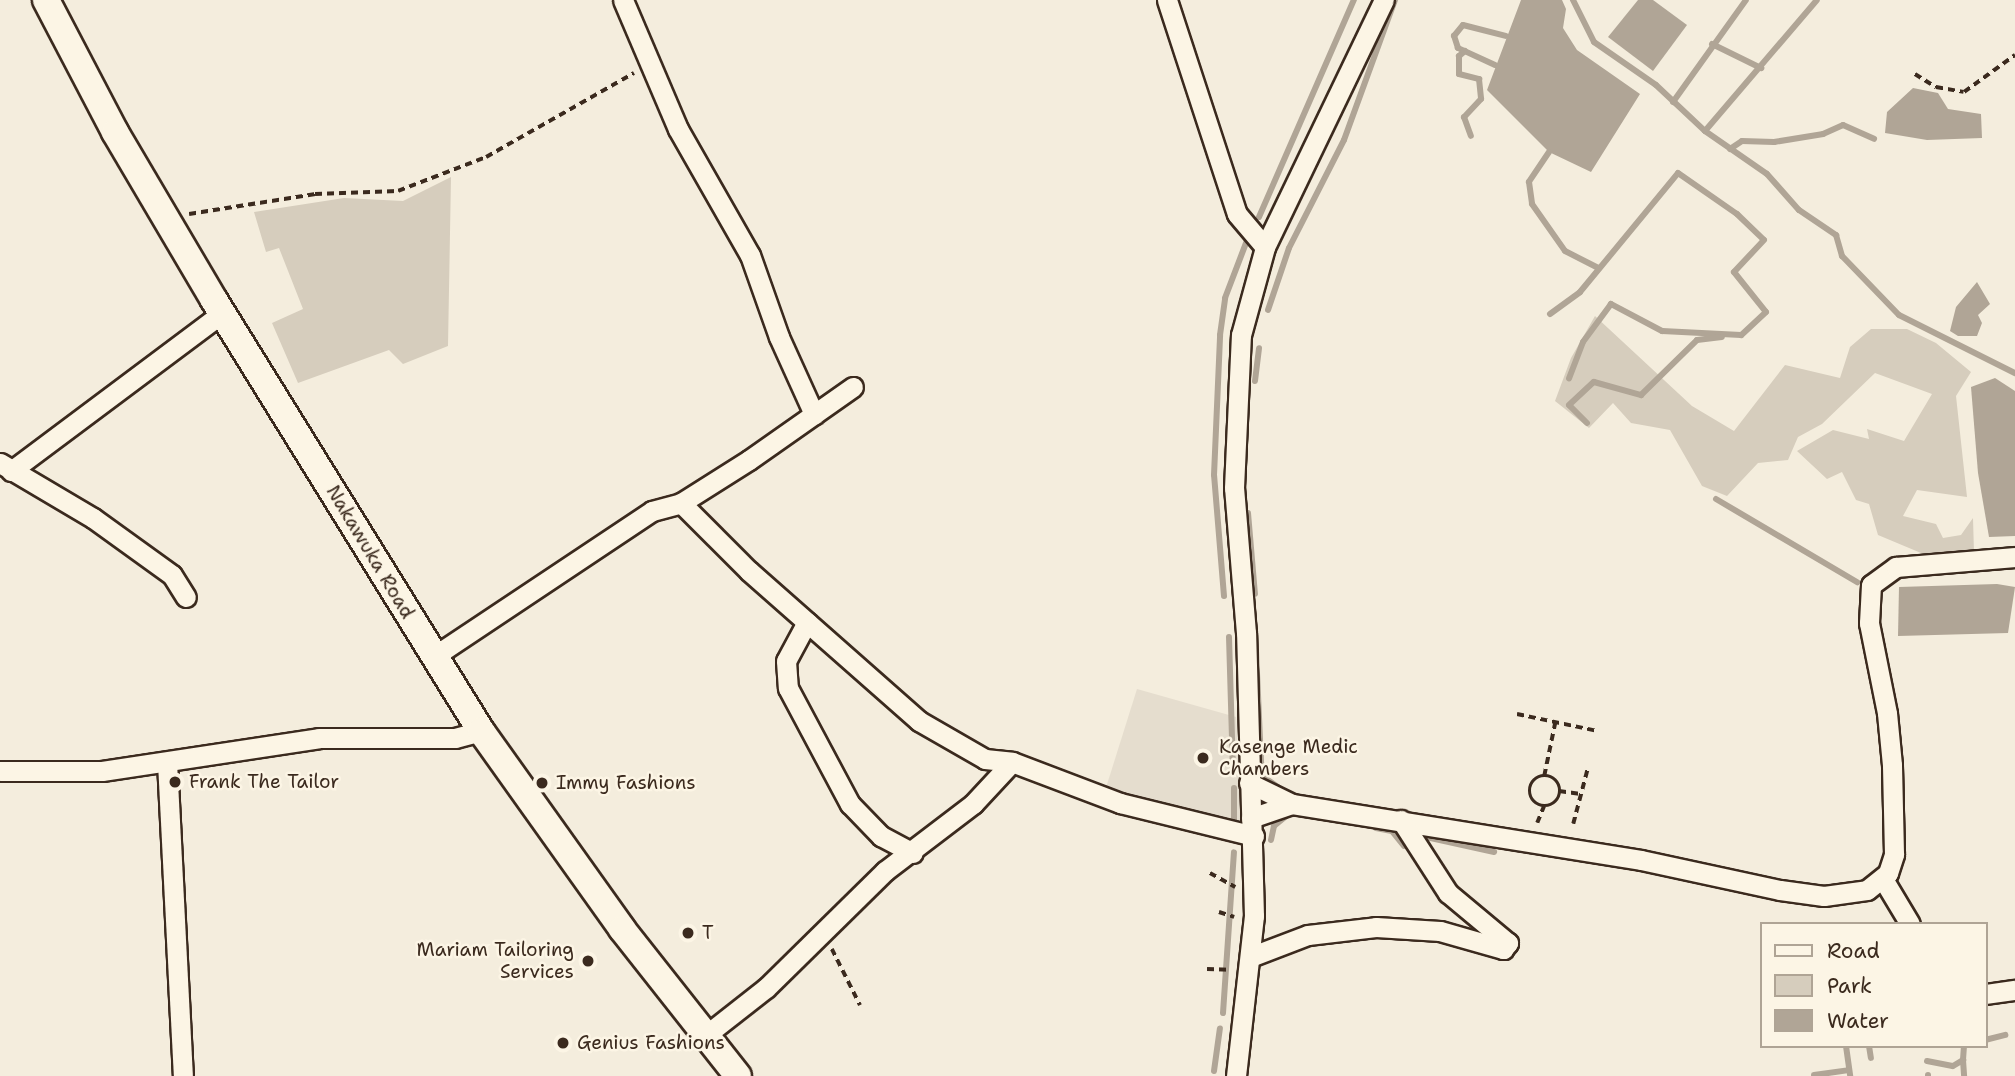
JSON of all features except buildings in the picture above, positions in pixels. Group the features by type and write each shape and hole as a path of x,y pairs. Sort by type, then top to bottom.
{"main road":[{"name":"Nakawuka Road","path":"46,0 166,219 433,657 481,731 615,919 738,1076"}],"street":[{"path":"622,0 647,65 750,255 779,337 814,414"},
{"path":"1167,0 1237,214 1265,247"},
{"path":"1236,1076 1250,957 1253,827 1249,783 1246,633 1234,488 1235,403 1245,311 1265,247 1384,0"},
{"path":"186,597 172,575 93,518 6,467 222,313"},
{"path":"433,657 652,511 681,503 853,387"},
{"path":"681,503 807,622 919,721 985,759 1012,762 1120,803 1253,827 1292,804"},
{"path":"1249,783 1292,804 1401,820 1824,896 1855,894 1883,879 1894,854 1887,713 1869,624 1871,585 1896,567 2015,557"},
{"path":"807,622 786,661 788,688 850,804 881,836 913,853"},
{"path":"0,771 102,771 319,738 455,738 481,731"},
{"path":"167,762 183,1076"},
{"path":"706,1035 766,988 885,871 913,853 973,804 1012,762"},
{"path":"1250,957 1308,935 1376,927 1440,931 1503,948 1508,943 1448,893 1401,820"},
{"path":"1883,879 1909,922"},
{"path":"1987,994 2015,990"}],"path":[{"path":"1914,74 1936,87 1964,92 2015,55"},
{"path":"166,219 302,195 398,191 486,157 647,65"},
{"path":"1517,714 1598,731"},
{"path":"1555,723 1544,776 1531,785 1534,801 1550,805 1559,791"},
{"path":"1573,824 1588,767"},
{"path":"1544,776 1555,780 1559,791"},
{"path":"1559,791 1581,794"},
{"path":"1210,873 1226,882"},
{"path":"1219,912 1236,918"},
{"path":"823,932 860,1005"},
{"path":"1207,969 1232,970"}],"shaded area":[{"path":"1137,689 1236,717 1242,827 1104,794"}],"green space":[{"path":"451,177 448,346 403,364 389,350 298,383 272,323 303,309 279,248 266,252 254,212 344,198 403,201"},
{"path":"1595,316 1692,406 1734,431 1785,365 1840,378 1850,347 1871,329 1907,329 1936,343 1971,372 1956,396 1967,497 1917,490 1903,516 1936,524 1943,538 1961,535 1973,518 1974,553 1921,553 1878,535 1869,504 1856,500 1842,472 1827,479 1797,451 1833,430 1869,439 1867,429 1904,441 1932,394 1875,373 1822,424 1798,437 1788,460 1758,463 1727,496 1702,486 1670,430 1631,423 1613,403 1589,428 1555,401 1571,358"}],"water":[{"path":"1521,0 1562,0 1566,9 1563,28 1577,50 1640,94 1591,172 1549,152 1487,90"},
{"path":"1638,0 1653,0 1687,25 1653,71 1608,37"},
{"path":"1913,88 1938,93 1948,109 1981,114 1982,138 1927,140 1885,133 1887,112"},
{"path":"1977,282 1990,304 1978,315 1982,323 1977,336 1958,336 1950,331 1956,307"},
{"path":"1995,378 2015,391 2015,536 1989,537 1978,473 1971,387"},
{"path":"1997,584 2015,587 2008,633 1898,636 1899,587"}],"waterway":[{"path":"1259,217 1354,0"},
{"path":"1268,310 1289,248 1344,140 1395,0"},
{"path":"1573,0 1594,42 1656,85 1705,131 1767,174 1799,210 1836,235 1842,256 1899,315 2015,373"},
{"path":"1673,102 1746,0"},
{"path":"1705,131 1817,0"},
{"path":"1495,65 1458,48 1454,36 1463,25 1506,36"},
{"path":"1712,44 1761,68"},
{"path":"1465,51 1459,56 1459,74 1479,79 1481,99 1464,117 1471,136"},
{"path":"1730,149 1742,141 1774,142 1823,134 1843,125 1874,139"},
{"path":"1549,152 1529,182 1532,204 1565,251 1599,268"},
{"path":"1550,314 1580,292 1678,173 1737,214 1764,240 1734,272 1766,312 1741,335 1662,331 1611,304 1583,342 1569,378"},
{"path":"1224,596 1214,475 1220,335 1225,298 1246,243"},
{"path":"1587,423 1569,405 1594,382 1641,395 1697,340 1722,337"},
{"path":"1255,381 1259,348"},
{"path":"1716,499 1857,582"},
{"path":"1248,513 1255,594"},
{"path":"1229,637 1233,768"},
{"path":"1256,651 1261,762 1265,778 1281,789"},
{"path":"1234,788 1234,824"},
{"path":"1271,840 1274,826 1290,813"},
{"path":"1376,828 1392,831 1404,846"},
{"path":"1417,835 1494,852"},
{"path":"1223,1013 1234,852"},
{"path":"1214,1071 1220,1028"},
{"path":"1987,1040 2005,1035"},
{"path":"1846,1048 1850,1076"},
{"path":"1869,1048 1871,1058"},
{"path":"1963,1060 1964,1048"},
{"path":"1927,1061 1953,1066 1963,1060 1964,1076"},
{"path":"1814,1075 1849,1070"}],"place":[{"name":"Kasenge Medic Chambers","path":"1203,758"},
{"name":"Frank The Tailor","path":"175,782"},
{"name":"Immy Fashions","path":"542,783"},
{"name":"T","path":"688,933"},
{"name":"Mariam Tailoring Services","path":"588,961"},
{"name":"Genius Fashions","path":"563,1043"}]}
